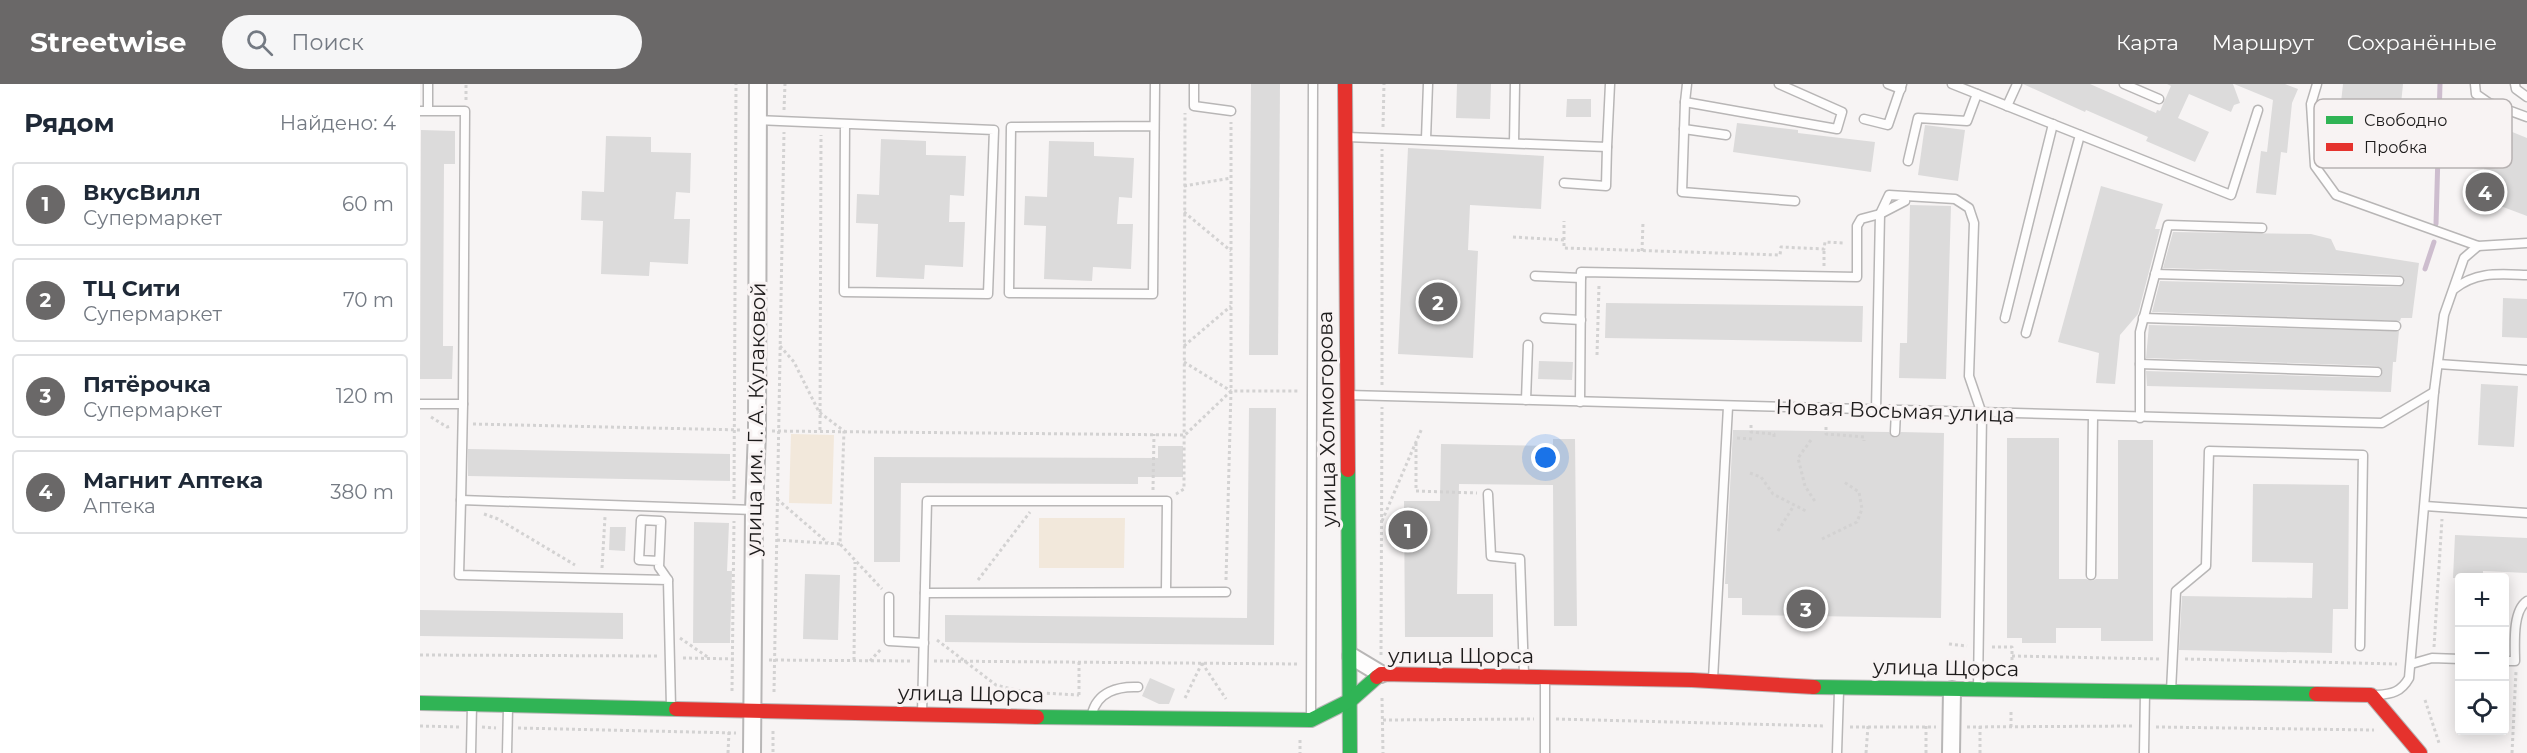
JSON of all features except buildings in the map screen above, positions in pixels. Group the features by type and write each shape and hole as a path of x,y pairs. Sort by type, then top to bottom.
{"street":[{"name":"улица им. Г. А. Кулаковой","path":"752,753 754,510 758,432 758,84"},
{"name":"улица Холмогорова","path":"1345,84 1350,753"},
{"path":"1351,656 1381,674"},
{"name":"улица Щорса","path":"420,703 1311,720 1351,700 1381,674 1713,680 1839,688 2371,695"},
{"path":"1951,753 1952,690"},
{"path":"2371,695 2420,753"},
{"path":"1311,720 1351,728"}],"lane":[{"path":"428,84 424,110 465,111 464,500 459,576 668,580"},
{"path":"1154,126 1011,127 1009,293 1152,294 1155,84"},
{"path":"1194,84 1194,106 1231,111"},
{"path":"1311,720 1313,84"},
{"path":"1426,139 1428,84"},
{"path":"1514,143 1515,84"},
{"path":"1564,183 1606,186 1610,84"},
{"path":"1687,84 1682,192 1795,201"},
{"path":"1685,102 1837,129 1842,112 1779,84"},
{"path":"1864,119 1888,125 1901,86 1888,84"},
{"path":"1952,84 2231,195 2258,110"},
{"path":"2007,106 2017,84"},
{"path":"2124,84 2158,99"},
{"path":"2314,145 2312,104 2317,84"},
{"path":"2475,84 2476,94 2483,99"},
{"path":"2515,84 2516,89 2527,97"},
{"path":"1908,161 1918,118 1967,121 1977,94"},
{"path":"2512,111 2527,117"},
{"path":"758,120 994,130 988,294 843,292 845,124"},
{"path":"2005,318 2053,124"},
{"path":"1684,129 1726,135"},
{"path":"2026,333 2080,135"},
{"path":"1346,137 1607,147"},
{"path":"2316,168 2336,195 2478,246 2527,243"},
{"path":"1876,411 1880,214 1889,195 1955,199 1969,208 1974,223 1969,381 1982,414 1978,690"},
{"path":"1580,402 1581,272 1857,277 1857,226 1861,219 1880,214 1905,201"},
{"path":"2140,418 2140,332 2168,225 2262,228"},
{"path":"2371,695 2390,694 2399,690 2409,678 2434,392 2444,315 2464,258 2478,246"},
{"path":"2454,289 2468,278 2486,273 2527,275"},
{"path":"2155,274 2399,281"},
{"path":"1535,276 1581,278"},
{"path":"1545,318 1581,320"},
{"path":"2143,318 2396,326"},
{"path":"1526,400 1528,345"},
{"path":"2140,364 2378,372"},
{"path":"2438,364 2527,370"},
{"name":"Новая Восьмая улица","path":"1348,395 1982,414 2382,423 2434,392"},
{"path":"420,404 463,404"},
{"path":"1713,680 1728,407"},
{"path":"1895,432 1896,411"},
{"path":"2091,575 2093,416"},
{"path":"2171,691 2176,591 2206,566 2209,451 2363,455 2360,646"},
{"path":"1488,494 1491,556 1520,559 1524,676"},
{"path":"464,500 754,510"},
{"path":"922,714 927,501 1167,501 1166,590"},
{"path":"2425,506 2527,513"},
{"path":"659,561 639,560 640,520 662,520 659,567 668,580 671,709"},
{"path":"925,593 1166,590 1226,592"},
{"path":"889,597 889,641 924,643"},
{"path":"2509,661 2516,661 2518,617 2522,604 2527,601"},
{"path":"2411,664 2432,658 2455,659"},
{"path":"1545,676 1545,753"},
{"path":"1085,717 1105,693 1125,686 1138,687"},
{"path":"1837,753 1839,688"},
{"path":"2145,691 2145,753"},
{"path":"471,753 472,704"},
{"path":"507,753 508,705"}],"path":[{"path":"734,659 736,84"},
{"path":"776,660 785,84"},
{"path":"1383,753 1381,523 1384,84"},
{"path":"1167,501 1184,489 1184,113 1194,106"},
{"path":"1226,592 1231,391 1231,111"},
{"path":"820,430 821,123"},
{"path":"1184,186 1231,178"},
{"path":"1184,212 1231,251"},
{"path":"1564,221 1564,248 1780,255 1781,247 1824,249 1825,242 1856,244"},
{"path":"1642,251 1643,222"},
{"path":"1513,237 1564,240"},
{"path":"1597,355 1599,281"},
{"path":"1183,346 1231,306"},
{"path":"780,346 794,362 819,412 844,431"},
{"path":"1183,362 1231,391 1303,392 1313,387"},
{"path":"430,416 447,427 463,424 735,429 758,432 820,430 1185,435 1231,391"},
{"path":"1751,425 1751,432 1774,434 1774,439"},
{"path":"1826,427 1826,434 1864,437 1864,441"},
{"path":"1381,523 1422,428"},
{"path":"840,544 844,431"},
{"path":"1153,500 1154,434"},
{"path":"1811,440 1798,458 1805,486 1816,503"},
{"path":"1416,443 1416,491 1488,494"},
{"path":"1750,473 1761,477 1773,494 1793,507 1806,511"},
{"path":"1822,539 1857,522 1863,509 1859,492 1844,482"},
{"path":"777,499 828,543"},
{"path":"464,500 477,512 498,519 599,578 606,506"},
{"path":"968,593 1039,501"},
{"path":"1778,531 1793,507"},
{"path":"2432,658 2442,508"},
{"path":"777,540 840,544 889,597"},
{"path":"854,660 855,560"},
{"path":"669,630 710,658"},
{"path":"936,639 996,684 1024,692 1079,695"},
{"path":"2012,656 2411,664"},
{"path":"924,661 1300,664 1312,670"},
{"path":"2512,753 2516,661"},
{"path":"1079,662 1079,695 1085,717"},
{"path":"2425,700 2442,753"},
{"path":"1383,720 1546,719 1838,727 2145,726 2402,730"},
{"path":"420,726 728,733 773,731 773,753"},
{"path":"1866,753 1868,726"},
{"path":"1926,726 1926,753"},
{"path":"1980,726 1980,753"},
{"path":"728,733 728,753"},
{"path":"1300,739 1300,753"}],"shaded area":[{"path":"791,434 834,435 832,504 789,503"},
{"path":"1039,518 1125,518 1124,568 1039,568"}],"waterway":[{"path":"2440,84 2440,99"},
{"path":"2436,224 2438,168"},
{"path":"2425,269 2434,242"}],"traffic: fast":[{"path":"1348,470 1350,753"},
{"path":"1037,717 1311,720 1351,700 1377,677"},
{"path":"1814,687 2316,694"},
{"path":"420,703 676,709"}],"traffic: jam":[{"path":"1345,84 1348,470"},
{"path":"1377,677 1381,674 1692,680 1814,687"},
{"path":"2316,694 2371,695 2420,753"},
{"path":"676,709 1037,717"}],"place":[{"name":"Магнит Аптека","path":"2485,192"},
{"name":"ТЦ Сити","path":"1438,302"},
{"name":"ВкусВилл","path":"1408,530"},
{"name":"Пятёрочка","path":"1806,609"}]}
